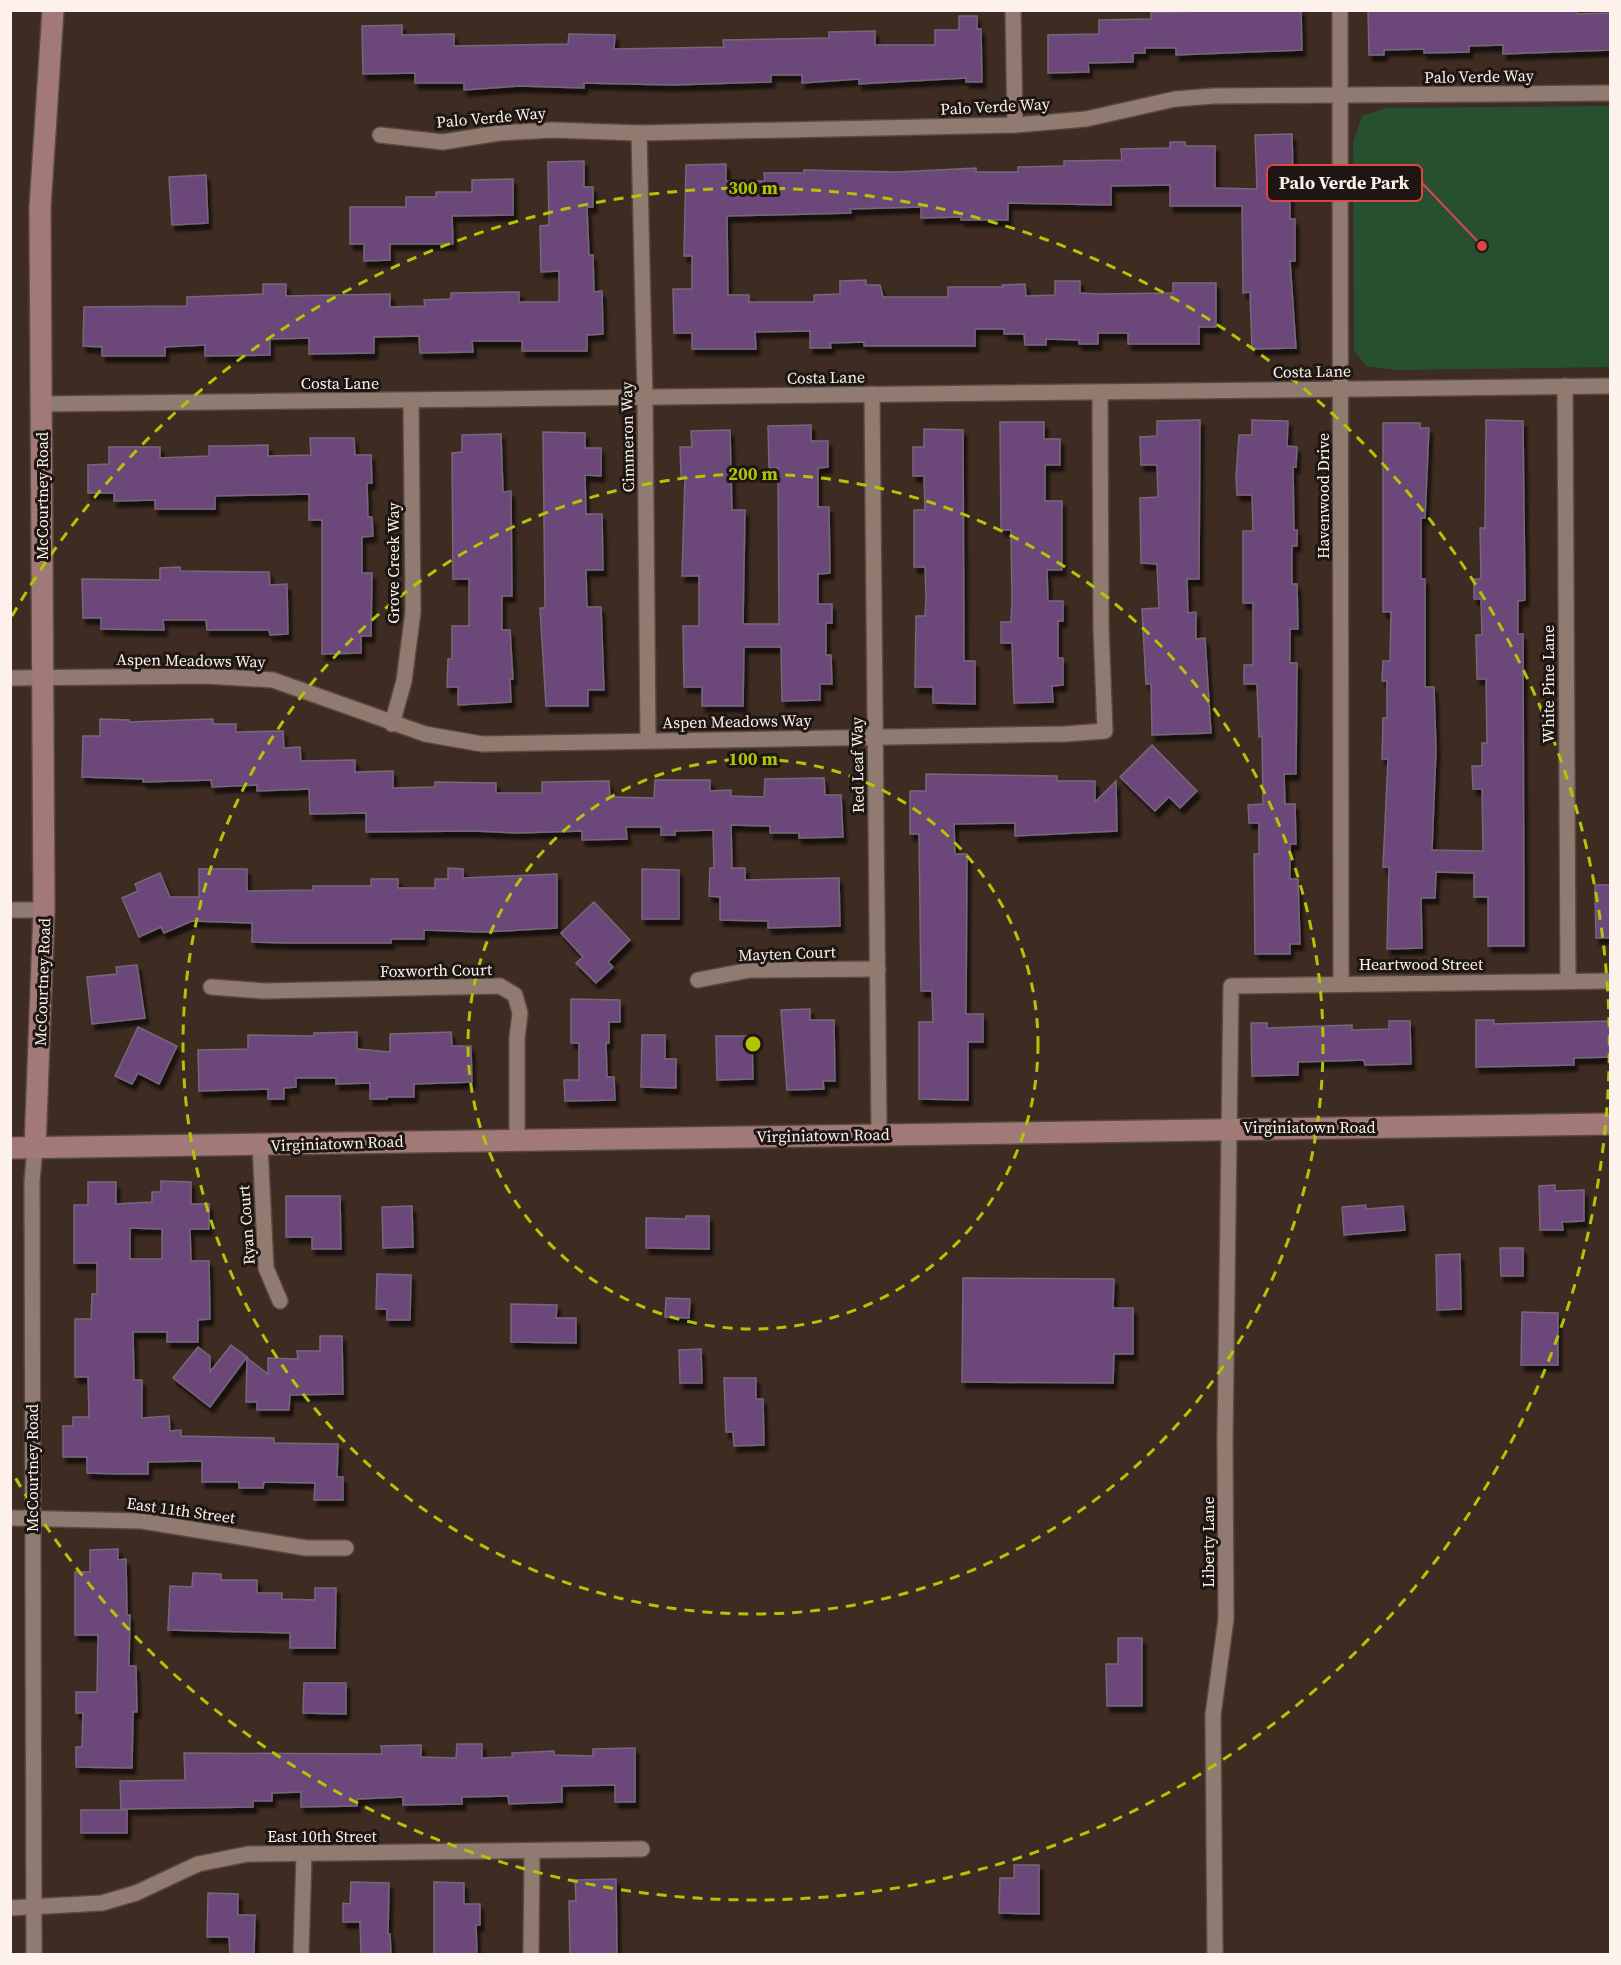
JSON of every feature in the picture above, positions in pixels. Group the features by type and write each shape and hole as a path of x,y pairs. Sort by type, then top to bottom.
{"street":[{"name":"McCourtney Road","path":"34,1954 32,1181 44,910 40,207 53,10"},
{"path":"1013,10 1015,126"},
{"name":"Havenwood Drive","path":"1340,10 1341,982"},
{"name":"Palo Verde Way","path":"380,135 443,142 499,133 552,130 639,133 1015,126 1086,118 1175,99 1611,93"},
{"name":"Cimmeron Way","path":"639,133 645,398 648,741"},
{"name":"White Pine Lane","path":"1565,386 1568,981"},
{"name":"Costa Lane","path":"42,404 1611,386"},
{"name":"Aspen Meadows Way","path":"10,678 207,676 273,680 299,687 392,724 453,741 482,744 1065,734 1105,731 1101,628 1100,392"},
{"name":"Red Leaf Way","path":"872,394 879,1134"},
{"name":"Grove Creek Way","path":"392,724 404,681 413,612 411,401"},
{"path":"10,910 44,910"},
{"name":"Mayten Court","path":"698,980 750,970 878,969"},
{"name":"Heartwood Street","path":"1231,986 1341,982 1611,981"},
{"name":"Foxworth Court","path":"211,987 264,991 500,986 515,995 520,1013 517,1038 517,1139"},
{"name":"Liberty Lane","path":"1215,1954 1213,1715 1226,1619 1228,1128 1231,986"},
{"name":"Virginiatown Road","path":"10,1148 1611,1124"},
{"name":"Ryan Court","path":"260,1145 266,1268 280,1301"},
{"name":"East 11th Street","path":"10,1518 163,1523 306,1548 346,1548"},
{"name":"East 10th Street","path":"10,1908 102,1903 136,1893 198,1864 248,1854 642,1849"},
{"path":"531,1954 532,1851"},
{"path":"301,1954 304,1855"}],"green space":[{"path":"1610,106 1610,367 1396,370 1366,366 1354,350 1353,142 1362,116 1386,108"}],"building":[{"path":"1301,10 1302,50 1176,55 1176,48 1145,48 1145,53 1133,53 1133,62 1088,63 1089,72 1048,73 1048,35 1099,34 1099,20 1151,19 1151,12"},
{"path":"1368,10 1577,10 1577,14 1611,13 1611,50 1503,54 1503,45 1469,46 1469,52 1424,53 1424,49 1384,50 1384,55 1369,55"},
{"path":"959,16 977,16 977,29 981,29 982,82 966,82 966,78 859,84 859,79 802,83 802,75 771,75 771,82 673,85 584,83 584,88 519,86 464,90 464,83 415,83 415,73 363,74 362,26 402,25 402,35 454,34 454,46 568,44 569,34 615,35 614,49 724,47 723,40 829,38 829,32 875,31 875,45 935,45 935,30 959,30"},
{"path":"1292,134 1293,174 1290,174 1290,219 1295,219 1295,261 1290,261 1296,348 1252,349 1250,292 1243,293 1242,206 1170,206 1170,185 1111,186 1111,205 1008,203 1008,220 961,220 961,217 921,218 921,207 850,209 851,213 727,216 728,295 749,295 749,302 814,302 814,295 840,294 840,281 866,280 866,285 880,285 883,297 948,297 948,287 1003,287 1002,285 1025,284 1026,296 1055,295 1055,281 1080,281 1080,293 1098,294 1173,293 1173,283 1216,283 1216,327 1199,327 1199,344 1128,344 1128,333 1098,333 1098,344 1079,344 1079,340 1046,339 1046,345 1025,345 1024,334 1004,334 1004,329 975,329 975,346 864,346 864,342 830,343 831,348 810,348 810,331 755,332 756,349 692,349 692,333 674,333 673,289 692,289 692,256 684,256 686,165 726,164 726,181 765,181 764,173 804,173 804,170 897,172 976,168 976,172 1018,172 1018,167 1064,166 1064,161 1122,160 1121,149 1170,148 1170,142 1185,142 1185,146 1215,146 1215,188 1257,189 1255,135"},
{"path":"584,161 584,187 593,187 593,207 587,207 589,255 593,255 594,292 602,291 603,334 587,335 587,351 522,351 522,341 472,341 473,352 420,353 419,336 374,337 374,353 309,354 309,338 270,339 270,355 205,356 205,345 165,347 165,356 102,356 102,347 83,346 84,307 187,306 187,297 263,294 263,284 286,284 286,296 390,294 390,307 425,306 424,300 451,299 451,293 519,292 519,302 559,302 559,271 541,272 540,226 549,225 548,162"},
{"path":"206,175 208,223 172,225 169,177"},
{"path":"513,179 513,215 452,216 453,244 390,244 390,260 364,261 364,244 350,244 350,207 406,207 406,197 436,197 436,192 472,192 472,180"},
{"path":"1200,420 1199,579 1187,579 1188,613 1196,612 1196,639 1205,638 1211,733 1152,735 1151,684 1146,684 1142,609 1159,608 1157,564 1141,563 1140,498 1158,497 1157,465 1141,465 1140,437 1157,436 1157,421"},
{"path":"1252,420 1288,421 1287,446 1297,447 1296,467 1293,467 1294,530 1297,530 1297,546 1292,546 1292,584 1297,584 1298,629 1290,629 1290,663 1297,663 1296,774 1284,774 1285,804 1295,804 1296,844 1290,844 1290,879 1298,879 1300,944 1290,944 1290,954 1255,954 1254,854 1259,854 1259,823 1249,823 1248,805 1263,804 1262,736 1259,737 1257,684 1244,684 1244,665 1253,665 1253,603 1243,603 1243,531 1253,531 1252,495 1237,495 1236,477 1239,435 1252,435"},
{"path":"1486,420 1523,421 1525,600 1518,601 1518,634 1523,634 1524,946 1488,946 1488,897 1474,897 1474,873 1436,872 1435,898 1421,898 1422,948 1387,949 1389,867 1383,867 1388,759 1382,759 1383,718 1387,718 1387,681 1382,681 1383,661 1390,661 1391,612 1383,612 1383,423 1420,423 1420,428 1429,428 1425,518 1421,518 1421,579 1425,579 1425,687 1434,687 1436,750 1432,850 1483,851 1482,789 1473,789 1472,766 1482,766 1482,743 1487,743 1486,679 1477,679 1476,635 1482,635 1481,599 1474,599 1474,579 1481,579 1480,528 1485,528"},
{"path":"1000,422 1044,422 1044,439 1060,439 1060,465 1045,465 1045,501 1062,501 1062,570 1047,570 1048,601 1063,601 1063,621 1058,621 1058,658 1063,658 1063,685 1052,686 1053,702 1014,703 1012,643 1001,643 1001,622 1011,622 1012,601 1011,530 1001,530"},
{"path":"811,425 811,441 828,441 828,467 818,468 818,507 829,507 830,573 818,574 818,604 832,604 832,623 826,623 826,655 831,655 832,684 820,684 820,700 782,701 781,647 744,647 743,706 702,706 702,687 684,687 683,626 699,626 699,576 682,576 685,476 681,476 680,447 692,447 691,431 730,430 732,510 745,510 743,624 779,624 778,468 769,468 768,426"},
{"path":"924,429 963,430 964,661 975,661 975,704 933,703 933,687 915,687 916,616 925,616 926,598 925,567 914,567 914,510 925,510 924,476 913,476 913,447 924,447"},
{"path":"543,432 585,433 585,448 601,448 601,476 585,475 586,514 602,514 603,570 586,570 587,607 601,607 604,690 588,690 588,706 546,706 540,608 545,608"},
{"path":"501,434 503,492 511,491 512,596 502,596 502,630 510,630 513,679 510,679 511,702 458,705 458,687 447,687 448,659 452,659 452,626 469,626 469,579 453,579 452,453 462,452 462,435"},
{"path":"310,438 354,438 355,455 371,455 372,483 367,483 368,517 372,517 373,536 362,537 362,573 372,573 371,636 361,636 361,653 322,654 322,520 309,520 309,494 215,496 215,509 155,509 155,500 114,501 114,493 88,493 88,465 109,464 109,447 160,447 160,458 209,456 209,446 268,445 268,456 311,455"},
{"path":"180,567 180,571 269,572 270,585 287,584 288,634 270,635 269,630 207,630 206,620 163,620 164,630 101,629 101,618 83,618 82,579 160,580 160,568"},
{"path":"100,719 129,720 129,722 213,719 213,724 236,724 236,732 283,731 284,748 300,747 301,761 355,760 355,772 393,771 393,788 435,787 435,782 496,783 496,793 542,793 542,782 609,781 610,797 654,798 655,780 710,780 710,791 731,790 731,796 764,797 765,779 824,778 825,795 841,795 843,837 799,838 799,833 770,833 770,826 731,825 732,868 745,868 745,880 839,878 840,926 768,928 768,921 720,920 720,897 709,896 710,868 714,868 713,830 675,831 675,835 661,835 661,827 626,827 627,839 582,840 582,831 366,832 366,813 310,814 309,789 257,791 257,785 212,787 211,780 143,782 143,779 82,777 83,736 100,736"},
{"path":"1152,745 1197,791 1180,808 1169,797 1155,811 1120,777"},
{"path":"926,774 1057,776 1057,781 1095,781 1095,802 1116,781 1117,831 1015,836 1015,823 954,824 955,854 967,854 966,1014 983,1014 983,1042 968,1042 968,1100 919,1099 919,1022 933,1022 932,991 921,991 919,834 910,834 910,791 926,791"},
{"path":"448,868 463,869 463,878 557,874 557,928 483,932 424,930 424,939 391,939 391,943 288,943 252,942 252,923 192,921 164,933 161,927 139,937 122,898 138,891 135,884 160,873 170,897 199,897 199,869 247,869 247,891 313,890 313,886 371,886 371,879 398,879 398,888 435,888 435,879 448,879"},
{"path":"642,869 679,870 679,919 642,919"},
{"path":"1595,885 1611,885 1611,938 1596,938"},
{"path":"594,902 630,940 608,962 613,967 596,983 576,963 583,957 561,933"},
{"path":"137,965 145,1018 92,1024 87,977 117,974 116,967"},
{"path":"571,999 620,1000 620,1022 609,1022 609,1043 606,1043 607,1077 614,1077 615,1100 565,1101 564,1080 579,1080 579,1043 571,1043"},
{"path":"810,1009 810,1020 834,1020 835,1081 823,1081 824,1089 787,1090 781,1010"},
{"path":"1476,1020 1494,1020 1494,1024 1611,1021 1611,1057 1574,1058 1574,1065 1476,1067"},
{"path":"1389,1021 1410,1021 1411,1064 1365,1065 1364,1060 1298,1062 1298,1075 1252,1076 1251,1023 1267,1023 1267,1028 1352,1025 1352,1030 1389,1029"},
{"path":"138,1027 177,1046 159,1084 138,1073 132,1084 115,1076"},
{"path":"357,1032 357,1049 390,1052 390,1034 451,1032 452,1046 471,1046 472,1082 414,1084 414,1097 387,1097 387,1099 370,1099 370,1083 336,1084 336,1078 296,1078 296,1087 284,1088 284,1099 268,1099 268,1089 199,1091 198,1050 248,1049 248,1035 314,1036 314,1033"},
{"path":"642,1035 665,1035 665,1059 676,1059 676,1088 641,1087"},
{"path":"716,1036 752,1036 753,1079 717,1080"},
{"path":"161,1181 191,1182 191,1204 209,1204 209,1229 190,1229 191,1261 209,1261 210,1319 198,1320 198,1342 167,1342 167,1332 133,1332 134,1380 142,1380 142,1418 169,1416 170,1431 181,1430 181,1436 274,1438 274,1443 338,1444 337,1477 343,1477 343,1500 314,1500 315,1483 264,1482 263,1488 239,1488 239,1482 202,1482 202,1461 148,1462 148,1474 120,1474 87,1473 87,1457 63,1457 63,1426 73,1426 73,1417 89,1417 88,1377 75,1377 75,1319 91,1319 92,1294 97,1294 97,1263 74,1263 74,1205 88,1205 88,1182 116,1182 116,1204 152,1202 152,1192 161,1192","holes":["130,1228 162,1229 162,1259 130,1259"]},
{"path":"1555,1185 1555,1191 1584,1190 1584,1221 1562,1222 1563,1230 1540,1230 1539,1186"},
{"path":"286,1196 340,1196 341,1249 312,1249 312,1237 286,1237"},
{"path":"1366,1205 1366,1209 1403,1206 1405,1230 1344,1235 1342,1207"},
{"path":"412,1206 413,1247 383,1248 382,1207"},
{"path":"686,1216 709,1216 709,1249 646,1248 646,1218 686,1219"},
{"path":"1500,1248 1523,1248 1523,1276 1501,1276"},
{"path":"1460,1254 1461,1309 1437,1310 1436,1255"},
{"path":"377,1274 411,1275 410,1320 387,1320 387,1309 376,1309"},
{"path":"963,1278 1114,1279 1113,1308 1133,1308 1133,1354 1114,1354 1113,1383 962,1382"},
{"path":"666,1298 690,1299 689,1318 665,1317"},
{"path":"511,1304 557,1305 556,1318 576,1318 576,1343 511,1342"},
{"path":"1522,1312 1558,1313 1558,1365 1521,1365"},
{"path":"320,1336 342,1336 343,1394 290,1395 289,1410 257,1410 257,1402 246,1402 247,1358 268,1374 268,1358 298,1359 297,1351 320,1351"},
{"path":"231,1345 247,1357 210,1407 173,1378 198,1347 210,1356 210,1372"},
{"path":"701,1349 702,1383 680,1383 679,1350"},
{"path":"724,1378 756,1378 756,1399 763,1399 764,1445 734,1446 733,1432 726,1432"},
{"path":"118,1549 118,1560 126,1559 127,1615 130,1615 129,1666 136,1666 137,1712 133,1712 132,1768 76,1767 76,1747 82,1747 83,1713 76,1713 76,1692 97,1692 98,1635 75,1635 75,1572 90,1572 90,1550"},
{"path":"193,1573 221,1574 221,1580 257,1580 257,1593 282,1593 282,1599 315,1600 315,1588 336,1588 335,1648 290,1648 290,1633 168,1630 170,1586 192,1587"},
{"path":"1118,1638 1142,1638 1142,1706 1107,1706 1106,1664 1118,1664"},
{"path":"304,1683 346,1683 346,1714 303,1713"},
{"path":"457,1744 482,1744 482,1758 512,1757 512,1753 554,1751 554,1755 593,1756 593,1749 635,1748 635,1802 615,1802 615,1785 562,1786 562,1802 509,1804 508,1796 462,1797 462,1804 403,1805 403,1797 357,1799 357,1806 301,1807 301,1792 272,1793 272,1801 253,1801 253,1807 121,1809 120,1781 185,1780 184,1753 382,1754 381,1746 421,1745 421,1757 456,1758"},
{"path":"81,1810 127,1810 127,1833 81,1833"},
{"path":"1014,1865 1039,1865 1039,1914 999,1913 1000,1878 1014,1878"},
{"path":"616,1879 617,1954 570,1954 569,1901 576,1901 575,1880"},
{"path":"351,1882 389,1883 388,1934 390,1934 391,1954 361,1954 360,1922 343,1922 343,1903 350,1904"},
{"path":"434,1882 464,1883 464,1904 480,1904 480,1925 476,1925 477,1954 434,1954"},
{"path":"208,1893 238,1894 238,1915 255,1915 254,1954 230,1954 229,1937 207,1937"}],"place":[{"name":"Palo Verde Park","path":"1482,246"}]}
